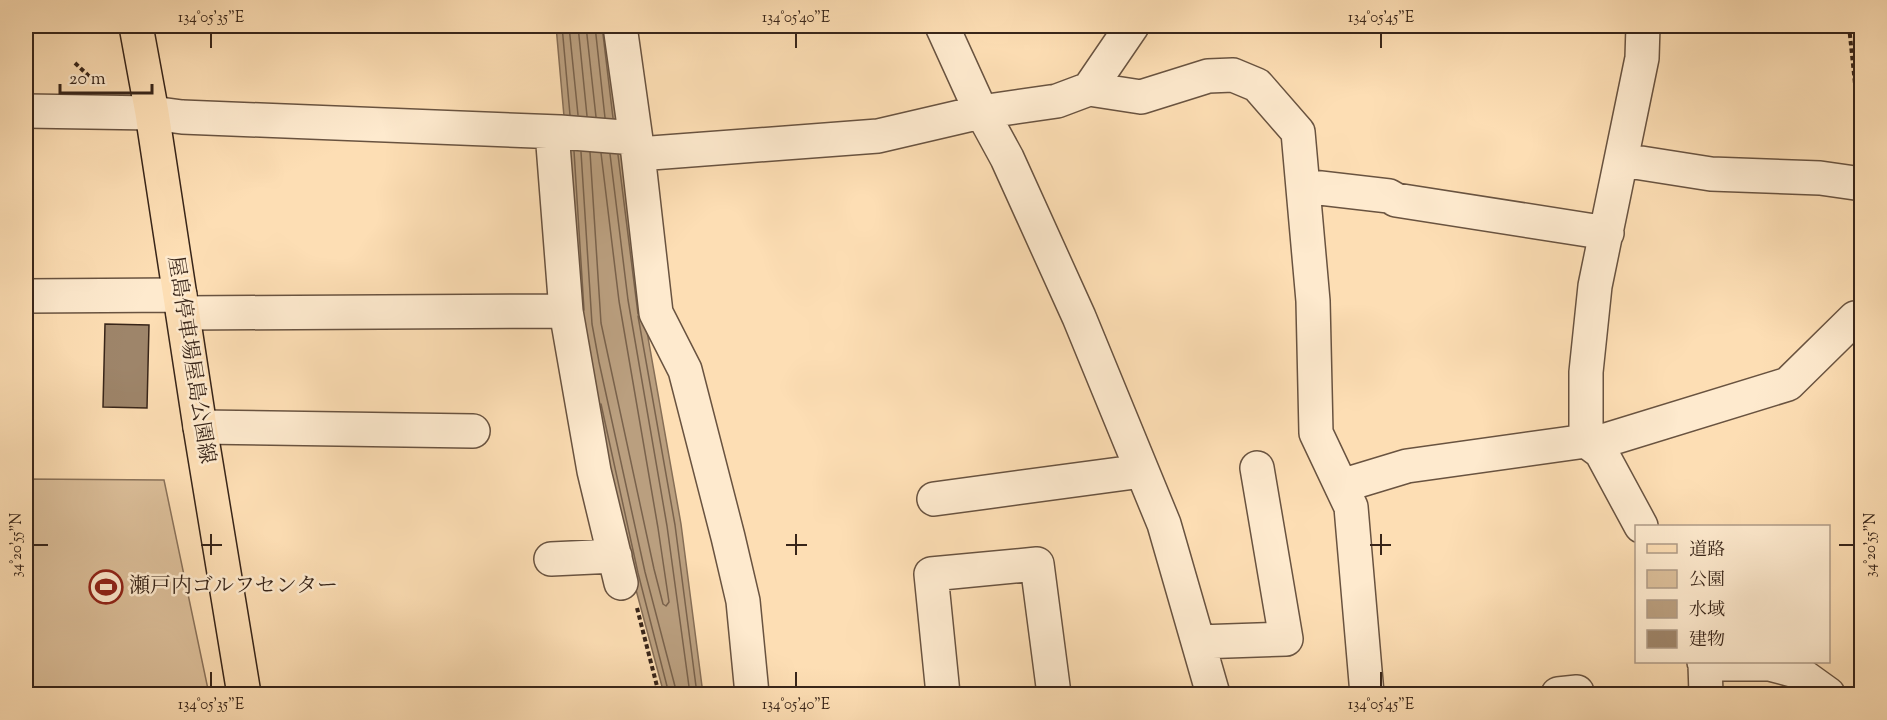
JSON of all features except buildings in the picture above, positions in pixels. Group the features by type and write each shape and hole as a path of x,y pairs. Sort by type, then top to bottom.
{"main road":[{"name":"屋島停車場屋島公園線","path":"136,26 152,113 244,694"}],"street":[{"path":"620,26 656,313 685,370 725,526 743,601 752,694"},
{"path":"942,26 981,112 1007,159 1079,317 1164,524 1213,694"},
{"path":"1089,89 1132,26"},
{"path":"1586,441 1586,372 1595,286 1642,58 1643,26"},
{"path":"26,111 152,113 182,117 556,132 633,143 878,136 981,112 1057,101 1089,89 1141,97 1208,76 1233,75 1257,85 1298,132 1313,301 1316,433 1351,507 1367,694"},
{"path":"551,559 618,569 594,471 566,311 556,132"},
{"path":"1622,160 1712,174 1820,178 1862,184"},
{"path":"1303,186 1389,196 1396,200 1606,233"},
{"path":"26,296 181,304 566,311"},
{"path":"1341,486 1407,466 1606,440 1788,384 1859,319"},
{"path":"200,427 472,431"},
{"path":"1586,441 1601,452 1640,525"},
{"path":"1198,642 1286,639 1257,468"},
{"path":"934,499 1142,471"},
{"path":"943,694 931,574 1037,564 1054,694"},
{"path":"1705,673 1770,663 1796,671 1828,694"},
{"path":"1558,694 1577,692 1577,694"}],"path":[{"path":"1849,26 1862,151"},
{"path":"618,569 631,585 659,694"}],"green space":[{"name":"瀬戸内ゴルフセンター","path":"26,479 164,480 209,694 26,694"}],"water":[{"path":"556,26 608,26 641,298 681,524 703,694 664,694 632,575 586,365"}],"place":[{"name":"瀬戸内ゴルフセンター","path":"106,587"}]}
